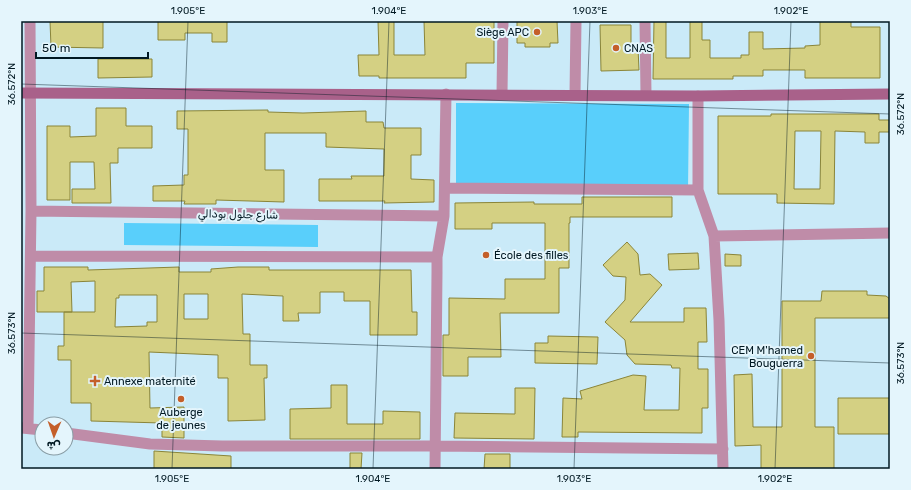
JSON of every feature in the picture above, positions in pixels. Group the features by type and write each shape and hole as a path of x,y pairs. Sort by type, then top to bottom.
{"main road":[{"path":"26,93 646,94 698,96 890,94"}],"street":[{"path":"25,428 31,211 26,93 30,21"},
{"path":"502,94 503,21"},
{"path":"575,95 576,21"},
{"path":"646,21 646,94"},
{"path":"435,469 437,257 444,216 446,94"},
{"path":"698,96 698,190 714,236 723,469"},
{"path":"445,188 698,190"},
{"name":"شارع جلول بودالي","path":"31,211 444,216"},
{"path":"714,236 890,233"},
{"path":"30,256 437,257"},
{"path":"74,434 150,444 179,445 723,449"}],"shaded area":[{"path":"456,103 689,104 688,190 456,188"},
{"path":"124,223 318,225 318,247 124,245"}],"building":[{"path":"50,21 103,21 103,48 51,47"},
{"path":"158,21 227,21 227,42 212,42 212,33 185,33 185,40 158,40"},
{"path":"378,21 394,21 394,55 425,55 424,21 494,21 494,63 466,63 466,78 379,78 379,76 359,76 358,55 379,55"},
{"name":"Siège APC","path":"517,21 557,21 558,43 550,43 550,47 525,47 525,43 517,43"},
{"path":"654,21 666,21 666,58 690,58 690,21 702,21 702,40 710,40 710,58 741,58 741,55 749,55 749,32 763,32 763,49 805,48 805,46 820,45 820,21 851,21 851,27 880,27 880,78 805,78 805,70 763,70 763,76 733,76 733,79 653,79"},
{"name":"CNAS","path":"600,25 631,25 631,48 638,48 639,70 601,71"},
{"path":"98,59 152,59 152,77 98,78"},
{"path":"96,108 126,108 126,126 152,126 152,148 118,148 118,163 110,163 111,203 72,203 72,189 95,189 94,162 70,162 70,200 47,200 47,126 70,126 70,137 96,136"},
{"path":"268,110 268,112 303,113 366,111 366,122 383,122 384,128 421,128 421,155 411,155 411,179 434,180 434,202 384,203 385,201 319,201 319,179 352,179 351,176 384,176 384,149 326,147 326,133 265,133 265,170 284,170 284,202 216,200 216,204 184,204 185,201 153,201 153,186 184,185 184,175 188,175 188,129 177,129 177,111"},
{"path":"771,114 879,114 879,120 890,120 890,132 879,132 879,143 865,143 865,132 835,131 834,204 777,203 777,194 718,194 718,116 771,116","holes":["795,131 821,131 820,189 794,189"]},
{"path":"582,197 672,197 672,217 570,217 569,268 559,268 559,313 500,313 501,357 468,357 468,376 443,376 443,335 449,335 449,298 505,299 505,279 545,279 545,223 492,223 492,229 455,229 455,203 534,202 534,204 582,204"},
{"path":"627,242 638,254 640,275 650,274 662,285 630,322 684,322 684,308 706,308 707,342 698,342 698,369 708,369 708,408 702,408 702,433 578,432 578,437 562,437 563,398 582,399 580,391 633,375 646,376 644,410 679,410 680,368 672,368 671,365 635,364 627,355 625,340 605,322 625,300 626,277 613,276 603,265"},
{"path":"698,253 699,269 669,270 668,254"},
{"path":"725,254 741,255 741,266 725,266"},
{"path":"44,267 88,267 88,270 179,267 179,272 211,272 211,269 238,267 269,267 269,270 411,270 412,312 417,312 417,335 370,335 370,301 344,301 344,292 320,292 320,313 298,313 299,321 283,321 283,296 242,294 243,334 250,334 250,365 267,365 267,378 264,378 265,420 228,421 228,378 218,378 218,355 149,352 150,408 184,407 184,438 162,437 162,423 91,421 91,403 71,403 71,360 58,360 58,346 64,346 64,312 37,312 37,291 44,291","holes":["95,281 95,312 72,312 71,282","184,294 208,294 208,319 184,319","119,295 157,295 157,322 147,322 147,326 115,327 116,298 119,298"]},
{"path":"822,291 867,291 867,295 886,296 890,299 890,318 815,318 815,427 834,427 834,469 761,469 761,445 735,446 734,375 752,374 753,427 782,427 782,301 821,301"},
{"path":"548,336 598,337 597,364 535,363 535,343 548,343"},
{"path":"331,385 347,385 347,424 383,424 383,411 420,412 420,439 290,439 290,409 331,408"},
{"path":"515,388 535,388 534,439 454,438 455,413 515,414"},
{"path":"838,398 890,398 890,434 838,434"},
{"path":"154,451 231,456 231,469 154,469"},
{"path":"350,453 362,453 361,469 350,469"},
{"path":"485,454 510,454 510,469 484,469"}],"place":[{"name":"Siège APC","path":"537,32"},
{"name":"CNAS","path":"616,48"},
{"name":"École des filles","path":"486,255"},
{"name":"CEM M'hamed Bouguerra","path":"811,356"},
{"name":"Annexe maternité","path":"95,381"},
{"name":"Auberge de jeunes","path":"181,399"}]}
